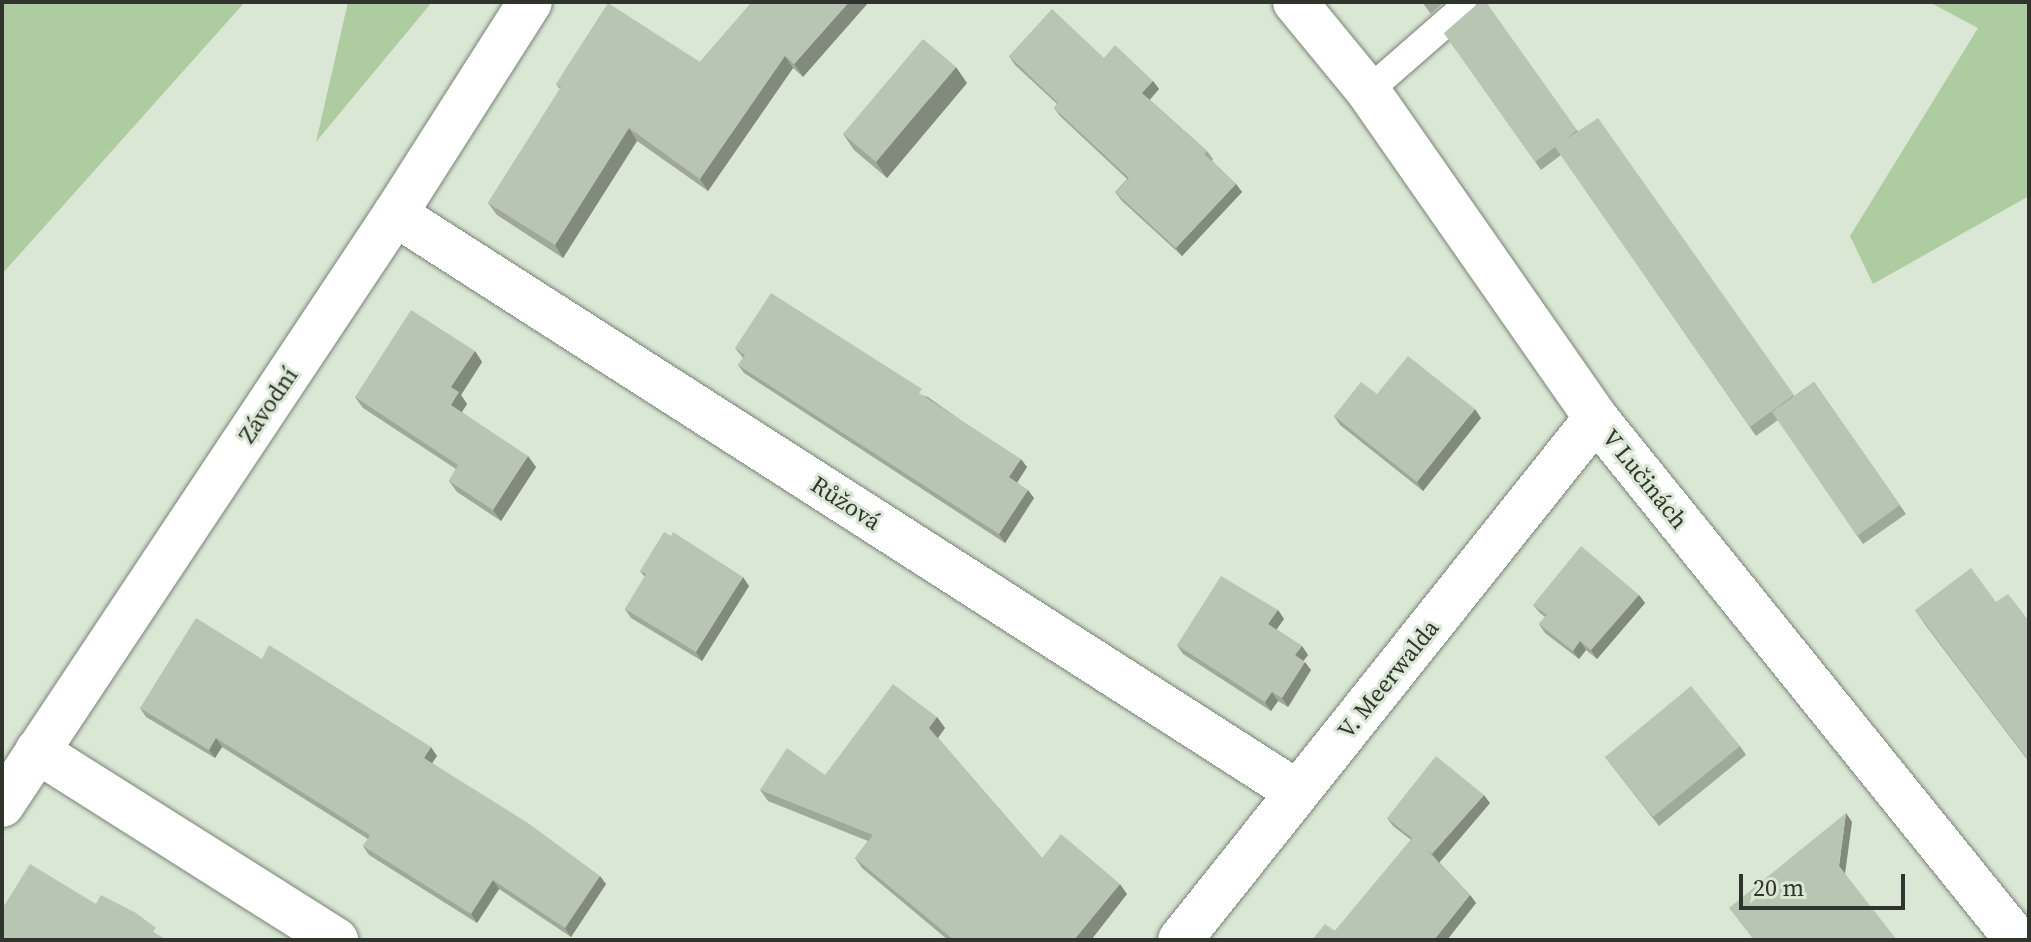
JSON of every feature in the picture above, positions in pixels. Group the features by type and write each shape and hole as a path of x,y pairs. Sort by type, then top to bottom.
{"street":[{"name":"Závodní","path":"2,805 395,214 530,2"},
{"name":"V Lučinách","path":"1295,2 1368,91 1596,418 2017,940"},
{"name":"Růžová","path":"395,214 1297,792"},
{"name":"V. Meerwalda","path":"1180,940 1596,418"},
{"path":"37,751 336,940"}],"lane":[{"path":"1368,91 1470,2"}],"green space":[{"path":"2,2 245,2 2,274"},
{"path":"348,2 432,2 316,142"},
{"path":"1929,2 2029,2 2029,196 1873,284 1850,236 1978,28"}],"building":[{"path":"752,2 849,2 794,64 785,56 700,179 629,128 555,245 488,203 561,87 556,84 608,3 700,62"},
{"path":"1477,2 1486,2 1577,130 1565,140 1598,118 1794,395 1750,427 1555,147 1535,162 1444,33"},
{"path":"1052,9 1104,58 1115,45 1153,81 1142,93 1207,151 1204,154 1236,184 1176,248 1115,192 1129,178 1054,108 1058,103 1009,56"},
{"path":"923,39 956,67 876,162 843,134"},
{"path":"771,293 922,389 919,393 1021,459 1009,477 1028,490 999,534 738,365 745,355 735,348"},
{"path":"411,310 475,351 451,387 459,392 451,405 528,456 493,510 449,481 458,465 355,397"},
{"path":"1408,356 1475,409 1417,482 1334,416 1361,382 1377,394"},
{"path":"1814,382 1900,505 1857,536 1772,412"},
{"path":"664,532 671,536 673,532 743,577 696,652 625,609 646,574 640,571"},
{"path":"1581,546 1639,595 1591,650 1580,641 1573,651 1539,624 1547,615 1533,605"},
{"path":"1971,568 1996,602 2008,594 2029,621 2029,761 1915,610"},
{"path":"1221,576 1278,610 1268,624 1302,646 1295,655 1305,662 1282,698 1272,692 1265,702 1177,645"},
{"path":"196,618 262,659 269,645 431,747 424,758 528,823 600,876 565,928 493,880 471,914 363,846 370,835 216,738 209,750 140,708"},
{"path":"893,684 937,717 929,728 1042,858 1061,834 1120,884 1074,940 954,940 855,858 873,835 760,790 787,748 825,775"},
{"path":"1691,686 1740,746 1653,817 1605,757"},
{"path":"1436,756 1484,795 1432,854 1427,850 1470,895 1434,940 1312,940 1325,924 1335,931 1412,838 1387,818"},
{"path":"1846,813 1839,866 1897,940 1754,940 1729,908"},
{"path":"30,864 96,904 101,895 136,913 156,928 153,932 167,940 2,940 2,909"}]}
